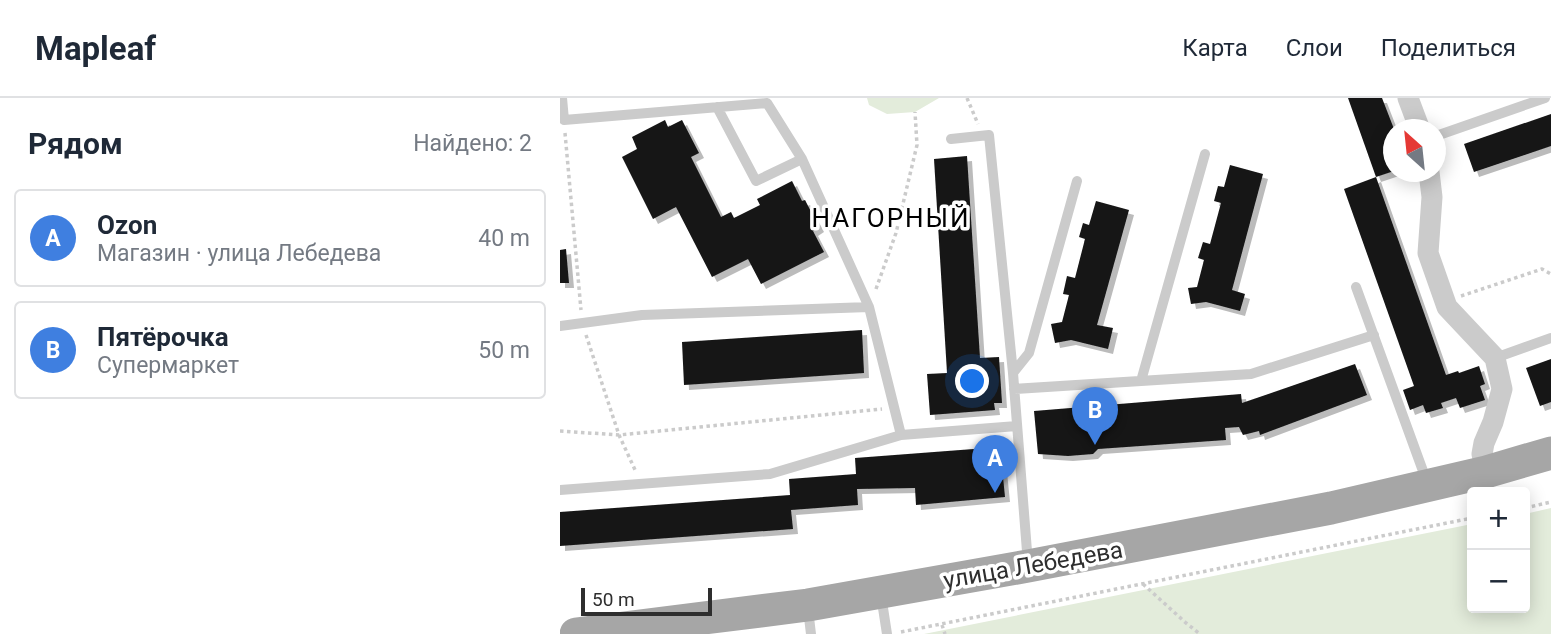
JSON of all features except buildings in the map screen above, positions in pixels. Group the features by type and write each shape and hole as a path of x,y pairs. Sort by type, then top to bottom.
{"main road":[{"name":"улица Лебедева","path":"576,634 809,619 880,592 1331,508 1486,472 1551,453"}],"street":[{"path":"1408,98 1416,119"},
{"path":"1430,182 1432,197 1428,253 1445,302 1496,358 1502,388 1484,443 1482,454 1486,472"}],"lane":[{"path":"562,98 564,120 767,103 802,159 870,307 901,435"},
{"path":"1446,133 1545,98"},
{"path":"717,107 756,181 802,159"},
{"path":"951,139 989,135 1013,373 1028,566"},
{"path":"1141,381 1205,154"},
{"path":"1013,373 1029,353 1077,181"},
{"path":"1356,287 1428,485"},
{"path":"560,326 642,315 870,307"},
{"path":"1014,389 1251,374 1374,335"},
{"path":"1496,358 1551,338"},
{"path":"560,490 769,474 901,435 1017,426"},
{"path":"880,592 889,634"}],"path":[{"path":"967,98 983,136"},
{"path":"870,307 896,233 917,145 915,112"},
{"path":"564,120 582,323 620,435 641,484"},
{"path":"1474,292 1542,269 1551,274"},
{"path":"560,431 620,435 895,408"},
{"path":"1530,507 1551,502"},
{"path":"889,634 1467,519"},
{"path":"1143,584 1200,634"},
{"path":"943,625 945,634"}],"green space":[{"path":"867,98 939,98 915,112 887,114 869,105"},
{"path":"1551,508 1551,634 924,634 1467,525 1467,613 1530,613 1530,513"}],"place":[{"name":"Пятёрочка","path":"1095,445"},
{"name":"Ozon","path":"995,493"}],"district":[{"name":"НАГОРНЫЙ","path":"891,218"}]}
